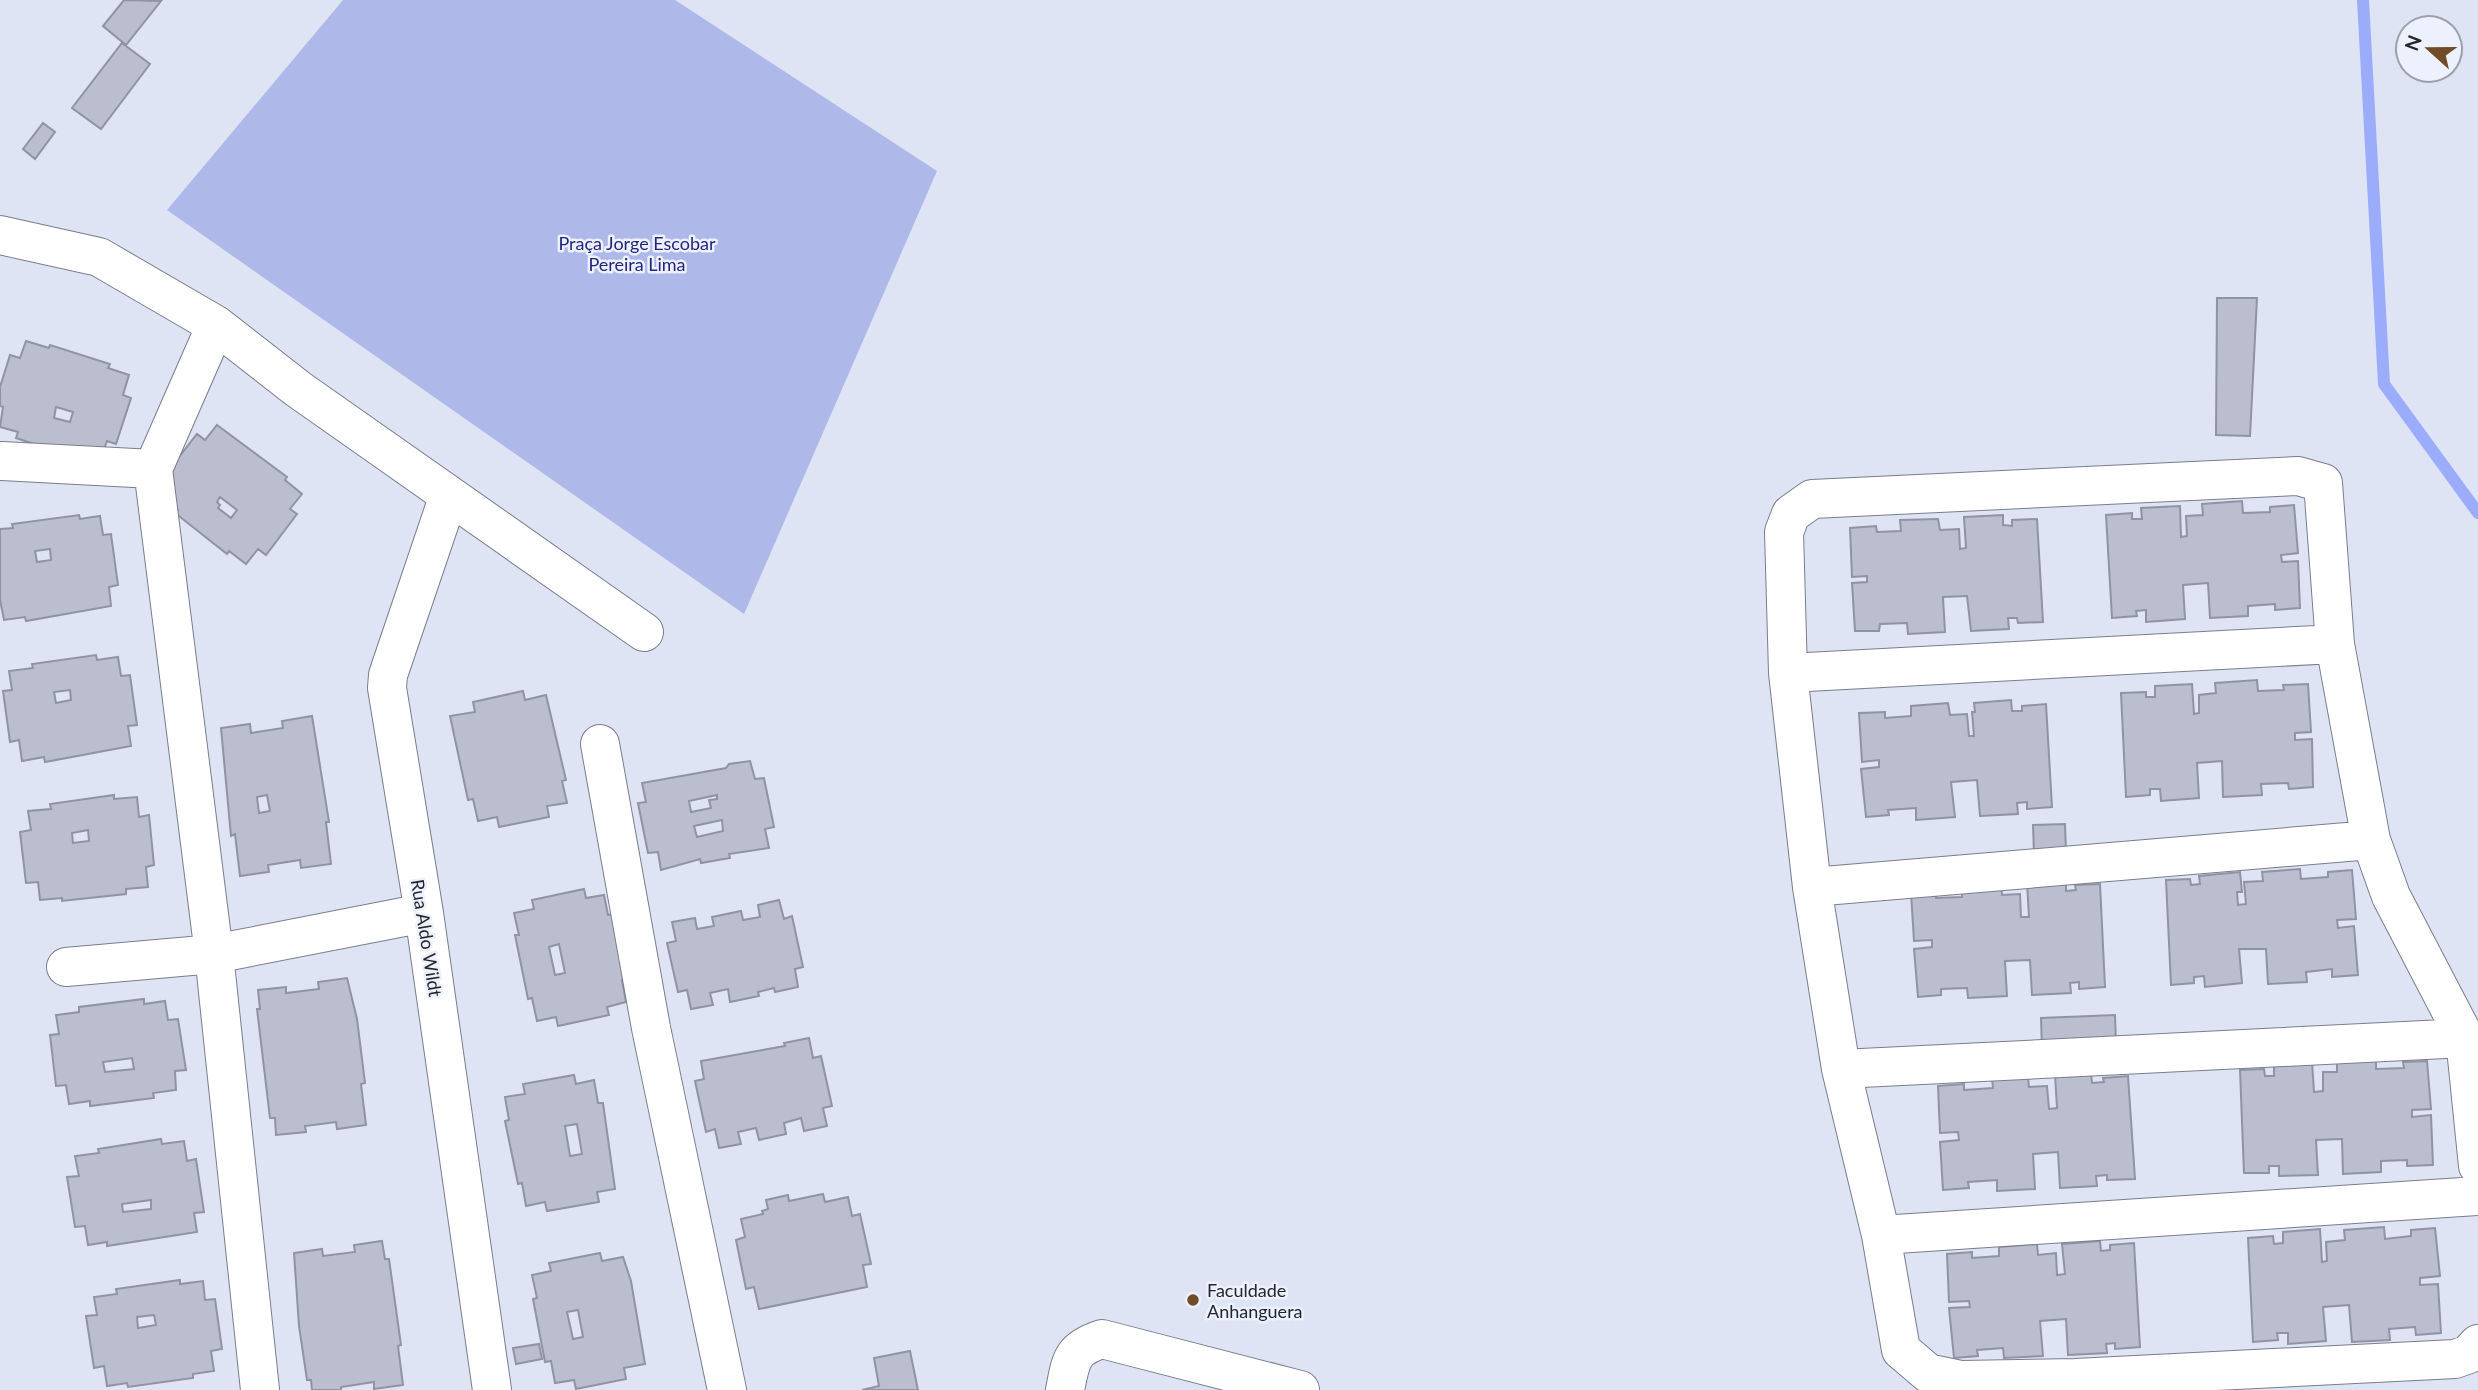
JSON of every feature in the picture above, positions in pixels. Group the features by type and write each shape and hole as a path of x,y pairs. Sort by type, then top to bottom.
{"street":[{"path":"0,235 99,257 216,326 298,390 644,632"},
{"path":"216,326 153,469 214,954 260,1390"},
{"path":"2,461 153,469"},
{"path":"2478,1167 2465,1038 2390,896 2371,840 2335,645 2323,483 2312,478 1812,499 1791,514 1784,532 1788,673 1812,887 1842,1069 1881,1235 1901,1350 1927,1373 1961,1380 2077,1384 2455,1359 2469,1354 2478,1344"},
{"name":"Rua Aldo Wildt","path":"449,495 387,682 424,913 492,1390"},
{"path":"1788,673 2335,645"},
{"path":"600,744 651,1028 727,1390"},
{"path":"1812,887 2371,840"},
{"path":"66,967 214,954 424,913"},
{"path":"1842,1069 2465,1038"},
{"path":"1881,1235 2478,1196"},
{"path":"1065,1390 1071,1361 1082,1346 1102,1339 1300,1390"}],"green space":[{"name":"Praça Jorge Escobar Pereira Lima","path":"343,0 675,0 937,171 744,614 167,210"}],"building":[{"path":"124,0 161,1 126,45 103,26"},
{"path":"122,43 150,64 101,129 72,108"},
{"path":"43,123 55,132 35,159 23,149"},
{"path":"2217,298 2257,298 2250,436 2216,435"},
{"path":"26,341 49,348 50,345 110,364 108,368 129,375 123,395 131,398 116,444 107,441 100,460 77,458 16,438 18,432 0,427 3,407 0,406 0,387 10,355 20,358","holes":["56,407 73,412 70,422 54,418"]},
{"path":"217,425 287,477 285,480 302,494 290,509 297,514 266,555 258,549 246,564 229,551 227,554 175,513 178,510 161,497 165,475 197,434 205,440","holes":["220,497 237,510 231,518 218,508 220,505 217,502"]},
{"path":"2242,501 2243,513 2270,512 2270,507 2294,505 2298,553 2281,555 2282,562 2298,561 2300,608 2275,610 2275,604 2248,606 2248,616 2210,618 2208,583 2183,585 2185,619 2146,622 2146,610 2136,611 2137,616 2112,618 2106,515 2132,513 2132,519 2142,519 2141,508 2180,506 2181,537 2187,536 2186,516 2203,515 2202,504"},
{"path":"79,515 80,519 100,516 103,535 111,534 118,585 109,587 111,606 26,621 25,617 4,620 0,600 0,529 13,528 12,524","holes":["50,549 51,560 37,562 35,551"]},
{"path":"2003,515 2003,525 2012,526 2012,520 2037,519 2043,622 2018,623 2017,618 2008,618 2009,629 1971,631 1967,596 1943,597 1945,632 1908,634 1907,623 1880,624 1879,631 1855,631 1852,583 1867,582 1867,576 1852,577 1850,528 1876,526 1877,532 1901,531 1900,520 1938,519 1940,530 1959,529 1960,549 1966,548 1964,517"},
{"path":"96,655 97,660 118,657 121,676 130,675 137,725 128,726 131,746 45,762 44,757 22,761 19,740 10,742 3,691 12,690 9,671 33,668 32,664","holes":["70,690 71,700 56,703 54,692"]},
{"path":"2257,680 2258,691 2284,690 2283,685 2308,684 2311,732 2295,733 2295,740 2312,739 2313,787 2289,789 2288,783 2261,784 2262,795 2223,797 2222,761 2197,763 2199,798 2161,801 2160,789 2150,789 2150,795 2126,797 2121,693 2146,692 2146,697 2155,697 2155,686 2192,684 2194,714 2199,713 2199,695 2216,693 2215,683"},
{"path":"523,691 525,700 546,695 566,780 562,781 567,803 547,806 549,817 499,827 497,817 478,821 473,799 468,800 450,716 475,712 473,702"},
{"path":"2011,700 2012,711 2022,711 2022,706 2046,704 2052,807 2027,809 2027,802 2017,803 2018,814 1980,816 1977,780 1951,782 1955,817 1916,820 1916,808 1888,810 1889,815 1866,817 1861,769 1879,767 1879,760 1862,762 1859,713 1885,712 1885,718 1911,716 1911,706 1948,703 1950,715 1967,714 1969,736 1974,736 1974,703"},
{"path":"312,716 329,822 326,822 331,864 301,868 300,860 268,865 269,872 240,876 235,834 231,836 221,728 250,724 251,733 283,728 282,721","holes":["267,795 270,811 259,813 257,797"]},
{"path":"750,761 755,779 764,778 774,827 765,829 769,848 729,854 730,858 701,863 700,859 661,870 658,852 648,853 638,803 646,802 642,783 726,768 729,764","holes":["717,795 717,799 709,800 711,808 691,812 689,801","722,820 723,831 697,837 694,826"]},
{"path":"114,795 114,799 137,797 139,817 149,815 154,865 146,867 148,887 126,889 126,894 62,901 62,898 40,900 38,882 26,883 20,832 31,830 28,811 51,809 50,804","holes":["88,830 89,841 73,843 72,833"]},
{"path":"2065,824 2066,852 2034,854 2033,825"},
{"path":"2300,869 2301,879 2328,877 2328,872 2352,870 2356,919 2337,920 2338,928 2354,926 2358,975 2332,977 2332,969 2306,972 2307,982 2268,984 2266,949 2239,949 2242,983 2205,987 2204,976 2194,977 2194,983 2171,985 2166,880 2190,879 2191,885 2200,884 2199,876 2240,872 2242,892 2237,892 2238,905 2246,904 2244,882 2263,881 2262,872"},
{"path":"2066,881 2066,891 2076,890 2075,885 2100,884 2105,987 2079,989 2079,982 2070,983 2071,993 2032,995 2030,960 2005,961 2007,996 1968,998 1967,988 1941,989 1941,995 1918,997 1914,949 1932,947 1932,940 1914,941 1911,893 1936,892 1936,898 1962,897 1962,887 2001,885 2002,895 2020,894 2021,917 2029,917 2027,883"},
{"path":"584,889 586,898 604,895 608,915 612,914 626,979 622,980 626,1002 607,1007 609,1015 558,1026 556,1017 537,1021 532,998 528,999 515,935 519,935 514,913 534,909 532,900","holes":["559,944 565,973 555,975 549,947"]},
{"path":"779,900 784,919 792,916 803,967 795,969 798,987 775,992 774,988 758,992 759,996 730,1002 728,989 710,993 713,1005 691,1009 687,990 678,992 667,943 676,941 672,922 695,918 697,929 714,926 712,917 741,911 743,920 760,917 758,905"},
{"path":"347,978 357,1019 365,1083 361,1084 366,1125 337,1129 336,1122 305,1126 306,1132 276,1135 275,1118 270,1118 257,1009 260,1009 258,990 286,987 286,993 319,989 318,982"},
{"path":"144,999 144,1004 165,1001 168,1020 178,1019 186,1070 175,1071 176,1090 153,1093 154,1098 90,1106 90,1101 69,1104 66,1085 56,1086 50,1035 59,1034 56,1015 79,1012 79,1007","holes":["132,1058 134,1069 105,1072 103,1062"]},
{"path":"2115,1015 2116,1044 2042,1048 2041,1018"},
{"path":"809,1038 813,1058 821,1056 832,1106 823,1108 827,1126 804,1131 801,1118 784,1123 786,1134 759,1140 756,1128 738,1132 741,1144 719,1148 715,1129 706,1132 695,1081 704,1079 701,1061 785,1046 784,1043"},
{"path":"2376,1059 2376,1069 2404,1068 2403,1062 2427,1061 2431,1109 2412,1110 2412,1117 2431,1115 2433,1165 2407,1166 2407,1160 2381,1161 2381,1172 2343,1174 2342,1139 2316,1140 2318,1175 2279,1176 2279,1166 2269,1166 2269,1173 2244,1173 2240,1070 2264,1069 2265,1076 2274,1076 2274,1063 2312,1062 2314,1092 2323,1091 2323,1072 2337,1072 2337,1060"},
{"path":"2091,1073 2092,1083 2104,1082 2103,1078 2128,1076 2135,1179 2107,1180 2107,1175 2096,1176 2097,1186 2060,1188 2058,1152 2033,1154 2035,1189 1997,1191 1997,1180 1968,1182 1969,1188 1943,1190 1940,1142 1959,1140 1958,1132 1940,1133 1938,1086 1964,1084 1964,1090 1993,1088 1992,1079 2028,1077 2029,1087 2047,1086 2049,1109 2057,1108 2055,1075"},
{"path":"574,1075 576,1084 594,1080 598,1103 603,1103 615,1189 597,1192 599,1202 547,1211 545,1202 526,1206 522,1183 518,1184 505,1121 509,1120 505,1097 525,1094 523,1084","holes":["577,1124 582,1154 570,1156 565,1126"]},
{"path":"161,1139 162,1144 184,1141 187,1161 196,1159 204,1212 194,1213 197,1232 107,1246 107,1242 88,1245 85,1226 75,1227 67,1177 79,1176 75,1156 99,1153 98,1149","holes":["151,1200 151,1209 123,1212 122,1204"]},
{"path":"823,1194 825,1202 848,1197 852,1216 860,1214 871,1264 863,1265 867,1287 759,1309 754,1287 746,1289 736,1240 745,1237 741,1219 763,1214 762,1211 768,1209 766,1200 788,1195 789,1201"},
{"path":"2384,1227 2385,1239 2411,1236 2411,1230 2435,1228 2440,1276 2420,1278 2420,1285 2438,1284 2441,1333 2416,1335 2415,1327 2389,1329 2390,1340 2352,1342 2349,1305 2323,1307 2326,1341 2288,1344 2288,1333 2277,1333 2278,1340 2253,1342 2248,1238 2273,1236 2274,1244 2283,1243 2283,1232 2320,1229 2322,1262 2327,1261 2326,1242 2345,1240 2344,1230"},
{"path":"382,1241 385,1259 389,1259 401,1345 398,1346 403,1385 374,1389 374,1382 341,1387 341,1390 312,1390 311,1380 307,1380 299,1326 294,1253 322,1249 323,1256 355,1252 354,1245"},
{"path":"2100,1241 2101,1251 2110,1250 2110,1245 2134,1243 2140,1347 2115,1349 2115,1343 2106,1344 2107,1353 2068,1355 2066,1319 2040,1321 2043,1356 2004,1358 2003,1348 1977,1350 1978,1356 1954,1358 1949,1308 1970,1307 1969,1301 1949,1302 1947,1254 1972,1252 1972,1258 1999,1256 1999,1247 2037,1244 2038,1255 2056,1253 2057,1275 2065,1274 2062,1244"},
{"path":"600,1253 602,1261 623,1257 631,1281 645,1364 624,1368 626,1379 576,1389 574,1380 555,1383 551,1361 545,1362 533,1299 537,1298 532,1275 551,1271 549,1263","holes":["578,1310 583,1337 573,1339 567,1312"]},
{"path":"180,1280 180,1284 203,1281 205,1300 215,1299 222,1349 211,1351 214,1371 193,1374 193,1378 128,1387 127,1383 107,1386 104,1366 94,1368 86,1316 97,1315 94,1297 117,1294 116,1289","holes":["154,1315 156,1325 138,1328 137,1317"]},
{"path":"539,1344 542,1359 516,1364 513,1348"},
{"path":"910,1351 918,1390 862,1390 879,1386 874,1358"}],"waterway":[{"path":"2363,0 2384,384 2478,513"}],"place":[{"name":"Faculdade Anhanguera","path":"1193,1300"}]}
